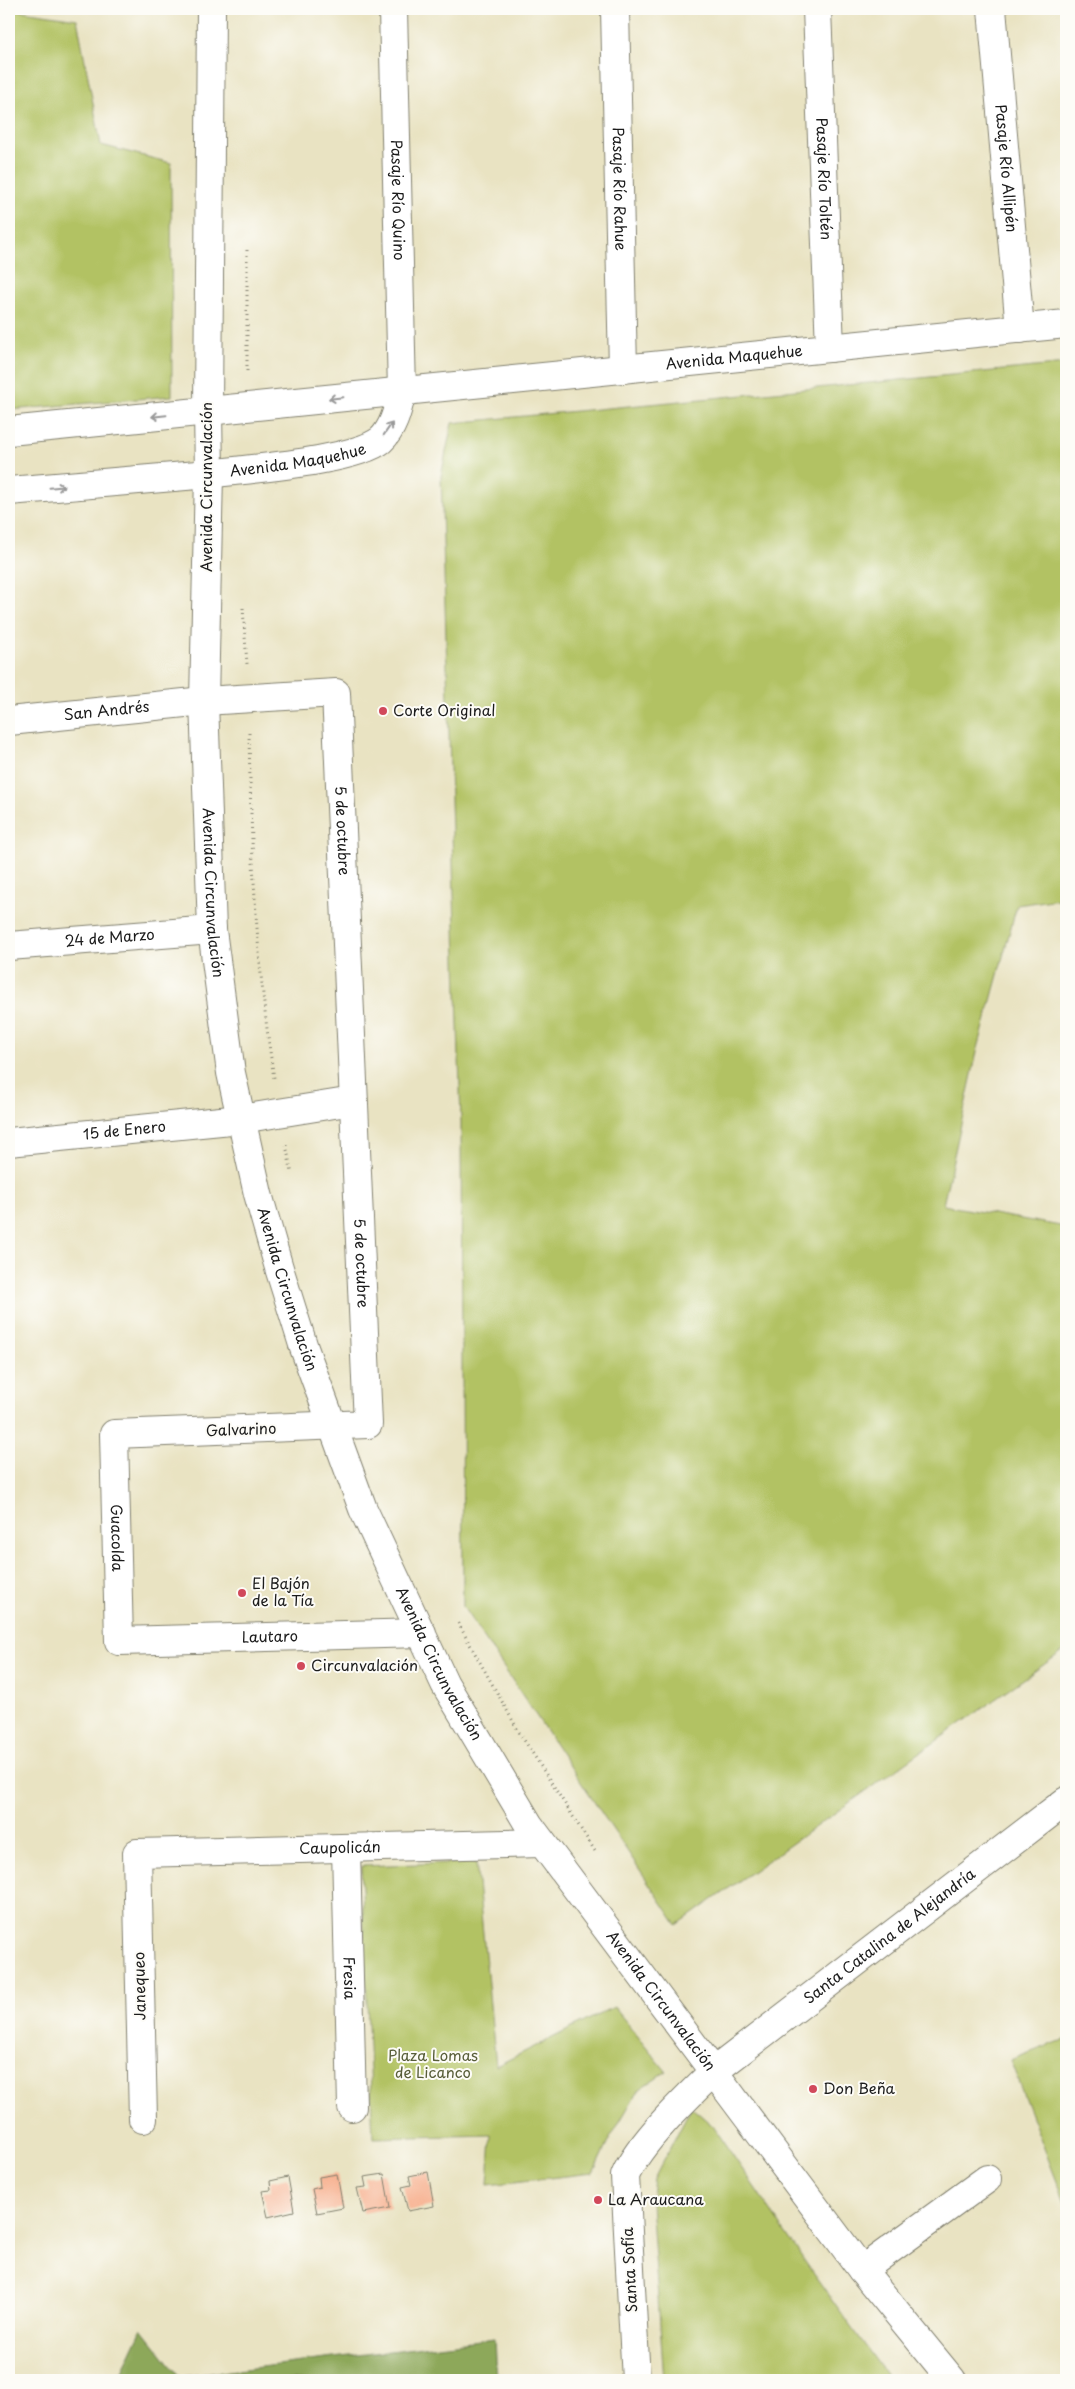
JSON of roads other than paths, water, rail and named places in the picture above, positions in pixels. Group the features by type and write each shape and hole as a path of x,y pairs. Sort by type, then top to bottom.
{"street":[{"name":"Avenida Circunvalación","path":"211,9 209,474 204,701 212,930 231,1072 241,1119 279,1268 304,1348 363,1509 391,1572 445,1684 529,1825 862,2270 952,2380"},
{"name":"Pasaje Río Quino","path":"393,9 402,392"},
{"name":"Pasaje Río Rahue","path":"615,9 623,369"},
{"name":"Pasaje Río Toltén","path":"817,9 830,348"},
{"name":"Pasaje Río Allipén","path":"992,9 1020,329"},
{"name":"Avenida Maquehue","path":"9,431 1066,324"},
{"name":"Avenida Maquehue","path":"9,491 209,474 343,455 381,440 394,420 402,392"},
{"name":"5 de octubre","path":"204,701 336,693 368,1424"},
{"name":"San Andrés","path":"9,721 204,701"},
{"name":"24 de Marzo","path":"9,946 212,930"},
{"path":"241,1119 353,1101"},
{"name":"15 de Enero","path":"9,1142 241,1119"},
{"name":"Galvarino","path":"114,1434 368,1424"},
{"name":"Guacolda","path":"114,1434 119,1641"},
{"name":"Lautaro","path":"119,1641 422,1633"},
{"name":"Santa Catalina de Alejandría","path":"713,2072 1064,1809"},
{"name":"Caupolicán","path":"137,1853 542,1843"},
{"name":"Fresia","path":"346,1848 352,2107"},
{"name":"Janequeo","path":"137,1853 144,2119"},
{"name":"Santa Sofía","path":"636,2380 625,2176 631,2161 685,2100 713,2072"},
{"path":"862,2270 986,2178"}],"place":[{"name":"Corte Original","path":"383,711"},
{"name":"El Bajón de la Tía","path":"242,1593"},
{"name":"Circunvalación","path":"301,1666"},
{"name":"Don Beña","path":"813,2089"},
{"name":"La Araucana","path":"598,2200"}],"park label":[{"name":"Plaza Lomas de Licanco","path":"433,2064"}]}
